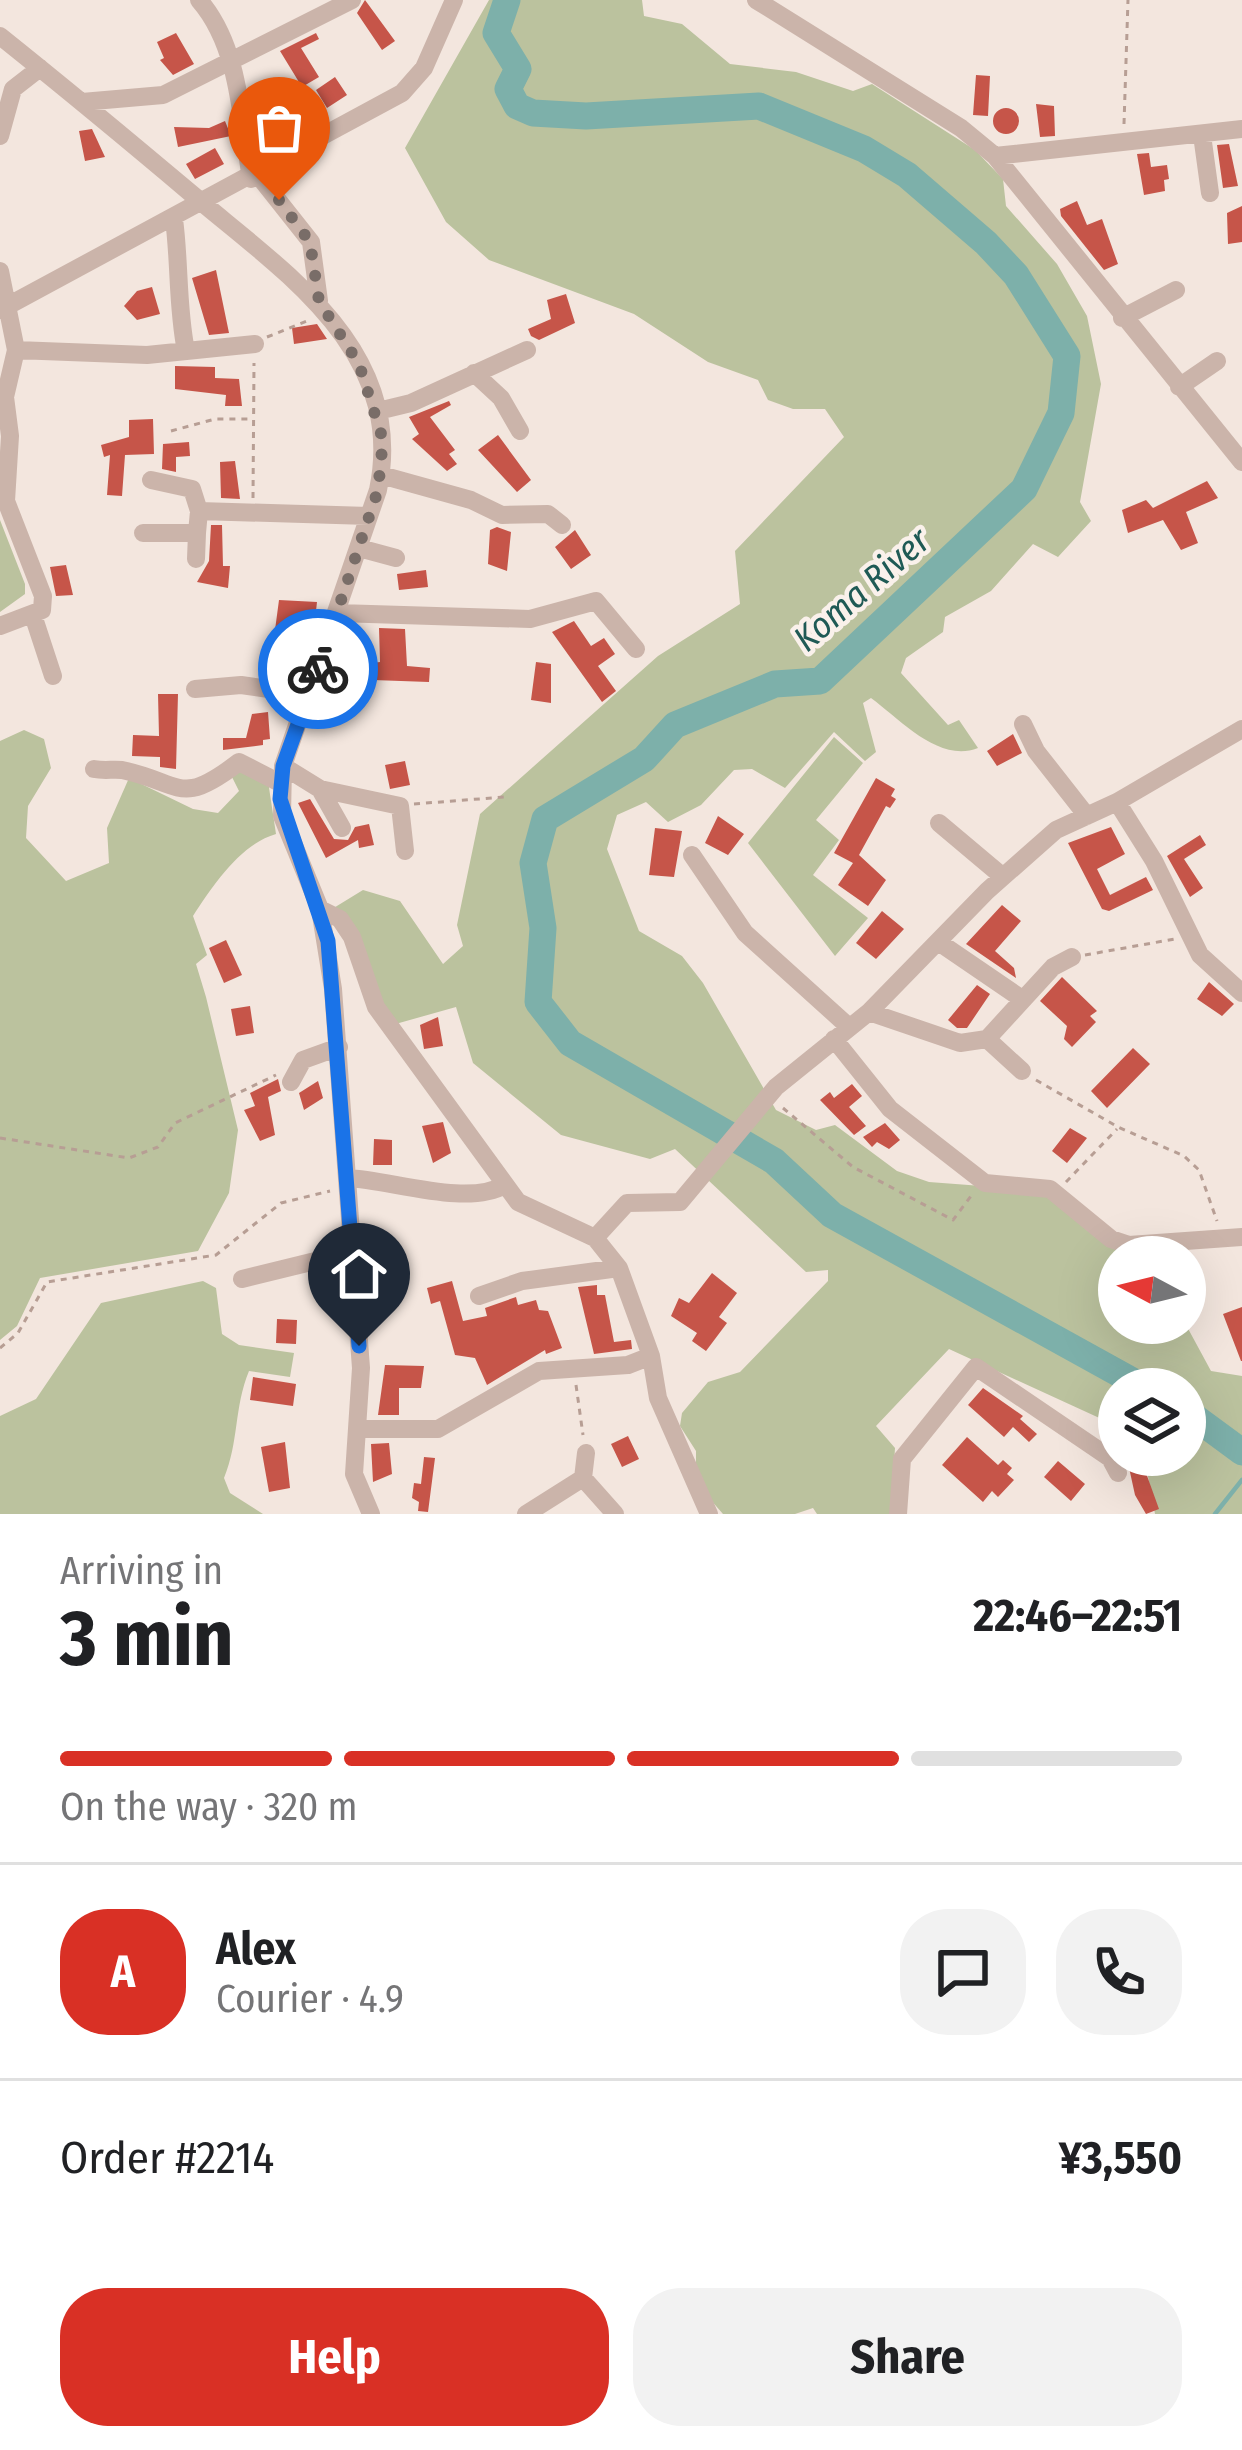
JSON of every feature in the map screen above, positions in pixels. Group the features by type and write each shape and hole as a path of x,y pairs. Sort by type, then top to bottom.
{"street":[{"path":"199,0 218,24 231,62 255,177 310,242 324,309"},
{"path":"303,0 316,19"},
{"path":"82,102 92,97 163,95 352,0"},
{"path":"3,308 255,177 416,82 454,0"},
{"path":"756,0 961,128 995,156 1242,462"},
{"path":"0,36 324,309 359,364 378,411 381,475 282,774 282,816 320,909 339,1047 359,1346 354,1474 368,1509 345,1514"},
{"path":"0,136 9,80 40,68"},
{"path":"995,156 1242,129"},
{"path":"1202,135 1210,193"},
{"path":"174,219 181,277 175,296 186,351"},
{"path":"0,271 3,308 16,350 5,397 6,501 43,596 42,610 0,626"},
{"path":"1122,318 1175,290"},
{"path":"16,350 94,356 255,344"},
{"path":"378,411 411,403 527,350"},
{"path":"1179,387 1217,361"},
{"path":"474,374 501,398 520,431"},
{"path":"381,475 502,514 548,514 562,525"},
{"path":"151,480 192,488 200,511 196,560"},
{"path":"200,511 369,516"},
{"path":"143,533 197,533"},
{"path":"359,548 396,558"},
{"path":"338,613 530,619 596,601 636,650"},
{"path":"33,614 53,676"},
{"path":"195,688 241,685 309,695"},
{"path":"1023,724 1036,751 1087,816"},
{"path":"596,1238 627,1203 674,1205 708,1172 766,1098 869,1012 1002,876 1056,830 1117,802 1242,729"},
{"path":"94,769 119,769 179,790 215,780 238,762 320,789 400,806 405,851"},
{"path":"320,789 342,828"},
{"path":"1117,802 1154,861 1200,955 1242,993"},
{"path":"940,824 1002,876"},
{"path":"692,855 745,933 841,1032 890,1109 982,1181 1050,1189 1111,1239 1129,1245 1234,1238"},
{"path":"320,909 340,919 352,937 376,1007 505,1185 535,1214 596,1238 619,1268 651,1356 658,1398 709,1514"},
{"path":"940,944 1022,999"},
{"path":"869,1012 960,1042 987,1040 1053,967 1072,958"},
{"path":"987,1040 1022,1072"},
{"path":"293,1076 339,1047"},
{"path":"348,1183 491,1193 505,1185"},
{"path":"242,1279 352,1252"},
{"path":"479,1296 522,1281 619,1268"},
{"path":"358,1429 438,1429 512,1382 573,1366 628,1365 651,1356"},
{"path":"898,1514 902,1459 976,1367 1098,1450"},
{"path":"586,1453 583,1478 615,1514"},
{"path":"526,1514 583,1478"}],"path":[{"path":"1123,144 1128,0"},
{"path":"254,512 255,344 324,309"},
{"path":"171,431 215,419 252,419"},
{"path":"400,806 504,797"},
{"path":"1072,958 1165,945 1188,933"},
{"path":"1022,1072 1118,1127 1159,1141 1199,1170 1234,1238"},
{"path":"0,1138 129,1158 158,1147 175,1123 293,1076"},
{"path":"766,1098 853,1167 953,1220 982,1181"},
{"path":"1050,1189 1081,1168 1118,1127"},
{"path":"0,1348 17,1334 47,1282 216,1255 281,1203 348,1183"},
{"path":"573,1366 586,1453"}],"green space":[{"path":"489,0 642,0 644,16 682,24 730,64 796,72 853,91 872,84 975,150 1003,179 1006,206 1057,264 1087,316 1101,384 1080,502 1091,521 1058,557 1033,544 991,591 945,617 943,632 906,658 901,673 948,725 959,720 978,748 963,751 935,745 871,698 863,703 876,752 865,761 834,732 785,788 752,769 734,770 701,805 668,822 646,802 617,815 607,849 639,931 682,956 703,983 776,1110 816,1130 835,1125 897,1171 929,1182 1048,1191 1104,1236 1098,1236 1098,1344 1196,1344 1211,1371 1242,1376 1242,1514 1155,1514 1148,1476 1206,1476 1206,1368 1098,1368 1098,1417 949,1349 876,1426 895,1448 891,1514 817,1514 813,1508 795,1514 723,1514 696,1483 696,1451 680,1426 682,1413 708,1382 740,1372 828,1281 828,1270 806,1272 675,1149 650,1159 561,1135 473,1063 456,1007 392,1025 332,909 363,890 400,901 443,964 463,946 457,925 480,814 658,656 740,604 735,551 844,437 825,409 793,409 768,400 758,380 708,362 634,314 489,260 446,222 405,148"},
{"path":"0,520 25,594 0,612"},
{"path":"24,730 44,739 51,768 28,806 26,838 66,881 109,863 107,828 129,778 193,809 218,813 239,791 232,777 239,766 268,781 276,834 240,856 193,916 207,955 196,964 238,1130 229,1193 198,1251 40,1278 17,1326 0,1340 0,741"},
{"path":"834,737 863,763 816,820 839,840 813,875 868,918 835,956 748,843"},
{"path":"203,1281 216,1288 222,1334 239,1345 294,1353 290,1377 249,1371 224,1478 230,1493 263,1514 0,1514 0,1416 36,1399 101,1303"}],"building":[{"path":"365,0 395,41 382,50 357,13"},
{"path":"176,33 194,64 173,75 160,60 164,58 157,42"},
{"path":"316,33 319,39 301,48 319,77 302,87 280,51"},
{"path":"976,75 990,76 988,116 973,115"},
{"path":"335,77 347,95 327,108 316,90"},
{"path":"1036,104 1054,106 1055,136 1040,137"},
{"path":"1006,108 1019,121 1006,134 993,121"},
{"path":"225,121 231,136 178,147 174,127 209,128"},
{"path":"92,129 105,157 85,161 79,131"},
{"path":"1229,144 1238,186 1223,188 1217,145"},
{"path":"215,148 224,164 195,179 186,164"},
{"path":"1149,153 1151,167 1167,165 1169,179 1164,180 1165,191 1144,195 1137,154"},
{"path":"1077,201 1087,225 1102,219 1118,264 1104,270 1061,216 1060,209"},
{"path":"1242,206 1242,242 1228,244 1227,213"},
{"path":"216,270 229,333 209,335 192,278"},
{"path":"152,287 160,314 137,320 124,306 137,291"},
{"path":"566,294 575,323 539,340 531,336 528,329 551,319 547,300"},
{"path":"317,324 327,339 294,344 292,328"},
{"path":"175,366 215,367 215,378 239,379 242,406 225,406 226,395 175,389"},
{"path":"449,401 451,405 430,417 455,450 449,454 457,464 447,471 412,439 419,434 409,417"},
{"path":"153,419 154,454 125,455 122,496 107,495 110,455 104,457 101,445 129,437 129,420"},
{"path":"498,435 531,480 517,492 478,450"},
{"path":"189,442 190,456 176,457 176,472 162,469 163,444"},
{"path":"235,461 240,499 221,498 220,462"},
{"path":"1207,481 1218,498 1186,512 1198,543 1181,550 1163,520 1128,533 1122,510 1146,500 1153,508"},
{"path":"211,525 222,525 223,566 230,566 228,588 197,582 209,561"},
{"path":"497,527 511,532 507,571 488,564 490,530"},
{"path":"575,530 591,555 571,569 555,547"},
{"path":"66,565 73,595 56,596 50,567"},
{"path":"426,570 428,587 399,590 397,574"},
{"path":"279,600 317,602 315,620 291,617 289,631 275,630"},
{"path":"574,621 591,646 604,638 615,654 598,666 616,691 602,702 552,632"},
{"path":"379,628 405,629 407,666 430,668 429,682 373,680 372,663 380,662"},
{"path":"536,662 551,664 551,703 531,700"},
{"path":"158,694 178,694 176,769 160,767 160,757 132,756 133,735 159,736"},
{"path":"268,712 270,739 263,740 263,745 223,750 223,738 246,738 252,714"},
{"path":"1013,734 1022,753 997,766 987,751"},
{"path":"405,761 410,785 390,789 385,765"},
{"path":"876,778 895,789 891,796 896,799 890,808 886,806 859,855 886,880 868,906 838,885 853,863 834,853"},
{"path":"310,799 334,839 348,840 355,827 369,824 374,845 359,848 358,840 326,858 298,803"},
{"path":"718,816 744,834 728,855 705,843"},
{"path":"1111,827 1125,854 1097,869 1110,895 1146,877 1153,890 1109,911 1102,909 1068,843"},
{"path":"655,828 682,831 674,877 649,875"},
{"path":"1200,835 1206,845 1184,859 1203,888 1190,897 1167,856"},
{"path":"1002,905 1021,921 995,951 1014,968 1016,978 966,944"},
{"path":"882,911 904,929 876,959 856,943"},
{"path":"226,940 242,975 224,983 209,948"},
{"path":"1062,977 1097,1011 1090,1016 1096,1022 1072,1047 1064,1039 1067,1026 1040,1001"},
{"path":"1209,982 1234,1004 1222,1016 1197,999"},
{"path":"977,985 990,994 967,1028 957,1028 948,1020"},
{"path":"250,1006 254,1033 236,1036 231,1009"},
{"path":"438,1017 443,1046 424,1049 420,1025"},
{"path":"1133,1048 1150,1064 1107,1108 1091,1091"},
{"path":"278,1079 281,1091 268,1097 275,1135 260,1141 244,1110 255,1106 250,1093"},
{"path":"318,1081 323,1098 304,1110 299,1093"},
{"path":"852,1084 862,1096 849,1107 866,1126 854,1135 820,1100 830,1092 834,1098"},
{"path":"443,1122 451,1153 433,1163 422,1126"},
{"path":"885,1123 900,1140 889,1149 877,1142 872,1147 863,1137"},
{"path":"1070,1128 1087,1138 1067,1163 1052,1151"},
{"path":"374,1139 392,1140 392,1165 373,1165"},
{"path":"712,1273 737,1293 719,1317 727,1323 706,1351 692,1341 697,1333 671,1316 679,1298 689,1303"},
{"path":"452,1281 463,1321 487,1316 485,1308 516,1297 518,1305 536,1300 539,1310 548,1311 562,1348 546,1354 545,1350 487,1385 475,1358 455,1355 440,1301 431,1304 427,1288"},
{"path":"597,1285 597,1295 605,1295 614,1342 631,1340 632,1349 594,1354 578,1287"},
{"path":"1242,1307 1242,1361 1241,1361 1223,1314"},
{"path":"277,1319 297,1320 296,1344 276,1343"},
{"path":"385,1365 424,1366 421,1388 399,1388 399,1415 378,1415"},
{"path":"253,1377 296,1384 293,1406 250,1400"},
{"path":"983,1388 1023,1416 1020,1419 1037,1434 1029,1442 1013,1427 1004,1437 968,1405"},
{"path":"628,1436 639,1459 622,1467 611,1444"},
{"path":"967,1437 998,1465 1003,1460 1012,1468 1007,1474 1014,1480 998,1497 992,1491 983,1502 942,1465"},
{"path":"285,1442 290,1488 269,1492 261,1447"},
{"path":"389,1443 392,1474 373,1482 371,1444"},
{"path":"424,1457 435,1458 428,1512 418,1511 419,1502 412,1498 414,1483 421,1484"},
{"path":"1058,1461 1085,1484 1071,1501 1044,1477"},
{"path":"1131,1476 1147,1476 1159,1509 1146,1514"}],"waterway":[{"name":"Koma River","path":"507,0 496,33 518,69 508,89 517,106 533,113 586,116 759,106 864,149 907,175 986,243 1016,275 1067,356 1061,413 1024,489 820,681 775,684 675,725 644,759 545,819 533,863 543,928 538,1002 570,1043 774,1161 832,1215 1109,1368"},
{"name":"Koma River","path":"1206,1425 1242,1452"},
{"path":"1215,1514 1242,1480"}],"way so far":[{"path":"279,200 310,242 319,301 359,364 378,411 383,440 378,490 318,669"}],"route":[{"path":"318,669 283,766 280,799 328,941 359,1346"}]}
